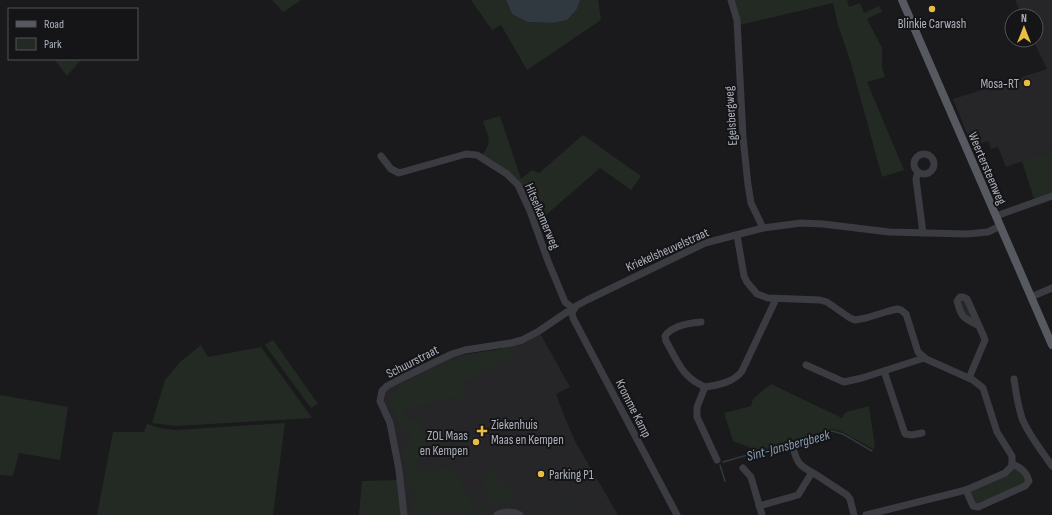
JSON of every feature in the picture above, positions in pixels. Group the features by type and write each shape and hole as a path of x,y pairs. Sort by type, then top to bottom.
{"main road":[{"name":"Weertersteenweg","path":"902,0 1052,345"}],"street":[{"name":"Egelsbergweg","path":"731,0 737,20 743,137 748,185 751,203 763,228"},
{"name":"Hitselkamerweg","path":"381,156 391,169 399,173 466,154 477,155 507,174 518,185 530,211 548,262 565,302 573,311"},
{"path":"918,172 916,179 923,234"},
{"path":"996,216 1052,196"},
{"name":"Kriekelsheuvelstraat","path":"573,311 587,300 705,244 763,228 801,223 823,224 889,232 923,234 977,234 988,232 1000,226"},
{"path":"737,235 744,276 757,294 762,297 776,299 820,300 827,302 855,320 889,310 901,310 906,314 918,352 924,358 969,378 983,388 997,432 1012,456 1012,464 1009,470 966,490 866,515"},
{"path":"1031,297 1052,288"},
{"path":"701,322 668,330 665,336 666,341 684,374 691,380 705,387 733,380 738,376 742,371 776,299"},
{"name":"Schuurstraat","path":"404,515 398,462 390,423 380,401 382,391 387,386 402,378 452,354 465,350 522,340 567,312 573,311"},
{"name":"Kromme Kamp","path":"573,311 573,318 677,515"},
{"path":"969,378 985,340 979,326"},
{"path":"806,364 844,382 850,382 924,358"},
{"path":"884,371 905,434 912,435 922,432"},
{"path":"1014,379 1023,421 1032,438 1052,466"},
{"path":"705,387 697,407 697,418 717,460"},
{"path":"793,447 796,460 804,469 815,474 847,495 850,499 854,515"},
{"path":"966,490 973,506 978,507 1025,486 1029,481 1028,478 1021,467 1012,464"},
{"path":"743,468 751,477 762,515"},
{"path":"759,506 798,495 812,474 815,474"},
{"path":"497,515 513,512 520,515"}],"shaded area":[{"path":"506,0 580,0 577,9 567,20 552,23 527,22 512,14"},
{"name":"Mosa-RT","path":"1015,0 1052,0 1052,151 1006,167 998,147 991,149 988,141 972,146 953,99 1047,69 1037,48 1044,48 1044,8 1018,8"},
{"name":"Ziekenhuis Maas en Kempen","path":"540,333 570,387 556,394 565,418 576,443 618,515 405,515 399,462 381,401 382,392 399,381 454,356 502,349"}],"green space":[{"path":"272,0 301,0 283,12"},
{"path":"471,0 506,0 512,14 527,22 552,23 577,9 580,0 598,0 601,20 527,70 501,25 492,30"},
{"path":"733,0 847,0 849,7 860,3 864,13 879,6 882,12 867,19 882,48 882,67 885,77 867,82 904,170 882,177 833,3 740,25"},
{"path":"55,60 81,60 67,76"},
{"path":"500,116 521,179 532,170 539,173 583,135 641,176 631,190 600,168 539,221 534,219 519,182 482,155 488,146 488,135 483,121"},
{"path":"1052,151 1052,193 1034,199 1022,161"},
{"path":"963,298 975,320 965,316 959,301"},
{"path":"273,340 318,404 311,408 265,345"},
{"path":"201,345 208,357 261,347 312,418 176,426 152,423 165,380 180,362"},
{"path":"504,346 509,348 513,355 461,385 468,399 455,402 453,397 404,409 407,421 425,420 425,422 418,423 423,424 423,426 420,426 421,432 424,432 427,443 447,437 450,444 415,461 421,473 453,466 468,495 478,493 484,511 483,515 447,515 480,512 481,510 477,496 470,498 475,510 415,515 411,513 412,505 417,496 413,491 407,489 408,473 401,445 408,444 411,441 411,437 399,424 396,412 391,409 391,402 389,398 393,393 411,380 458,358 502,349 502,347 468,352 449,357 388,389 385,393 383,401 392,419 398,446 403,483 405,511 401,472 391,422 381,402 382,394 388,387 450,356 464,351"},
{"path":"771,384 842,418 846,412 869,406 875,447 873,449 843,432 832,429 759,451 733,441 724,413 751,406 753,399"},
{"path":"0,395 68,407 60,460 19,453 13,476 0,475"},
{"path":"285,423 273,515 97,515 113,432 144,432 147,424 175,430"},
{"path":"1016,468 1026,478 1025,483 975,504 970,496 971,491"},
{"path":"494,471 500,472 495,480 499,480 501,485 509,484 514,503 490,505 484,481 485,476"},
{"path":"398,480 403,515 359,515 362,481"},
{"path":"586,488 584,492 543,515 539,515"}],"waterway":[{"name":"Sint-Jansbergbeek","path":"723,462 832,431 843,434 872,451"},
{"name":"Sint-Jansbergbeek","path":"720,465 725,481"}],"place":[{"name":"Blinkie Carwash","path":"932,9"},
{"name":"Mosa-RT","path":"1027,83"},
{"name":"Ziekenhuis Maas en Kempen","path":"482,431"},
{"name":"ZOL Maas en Kempen","path":"476,442"},
{"name":"Parking P1","path":"541,474"}]}
